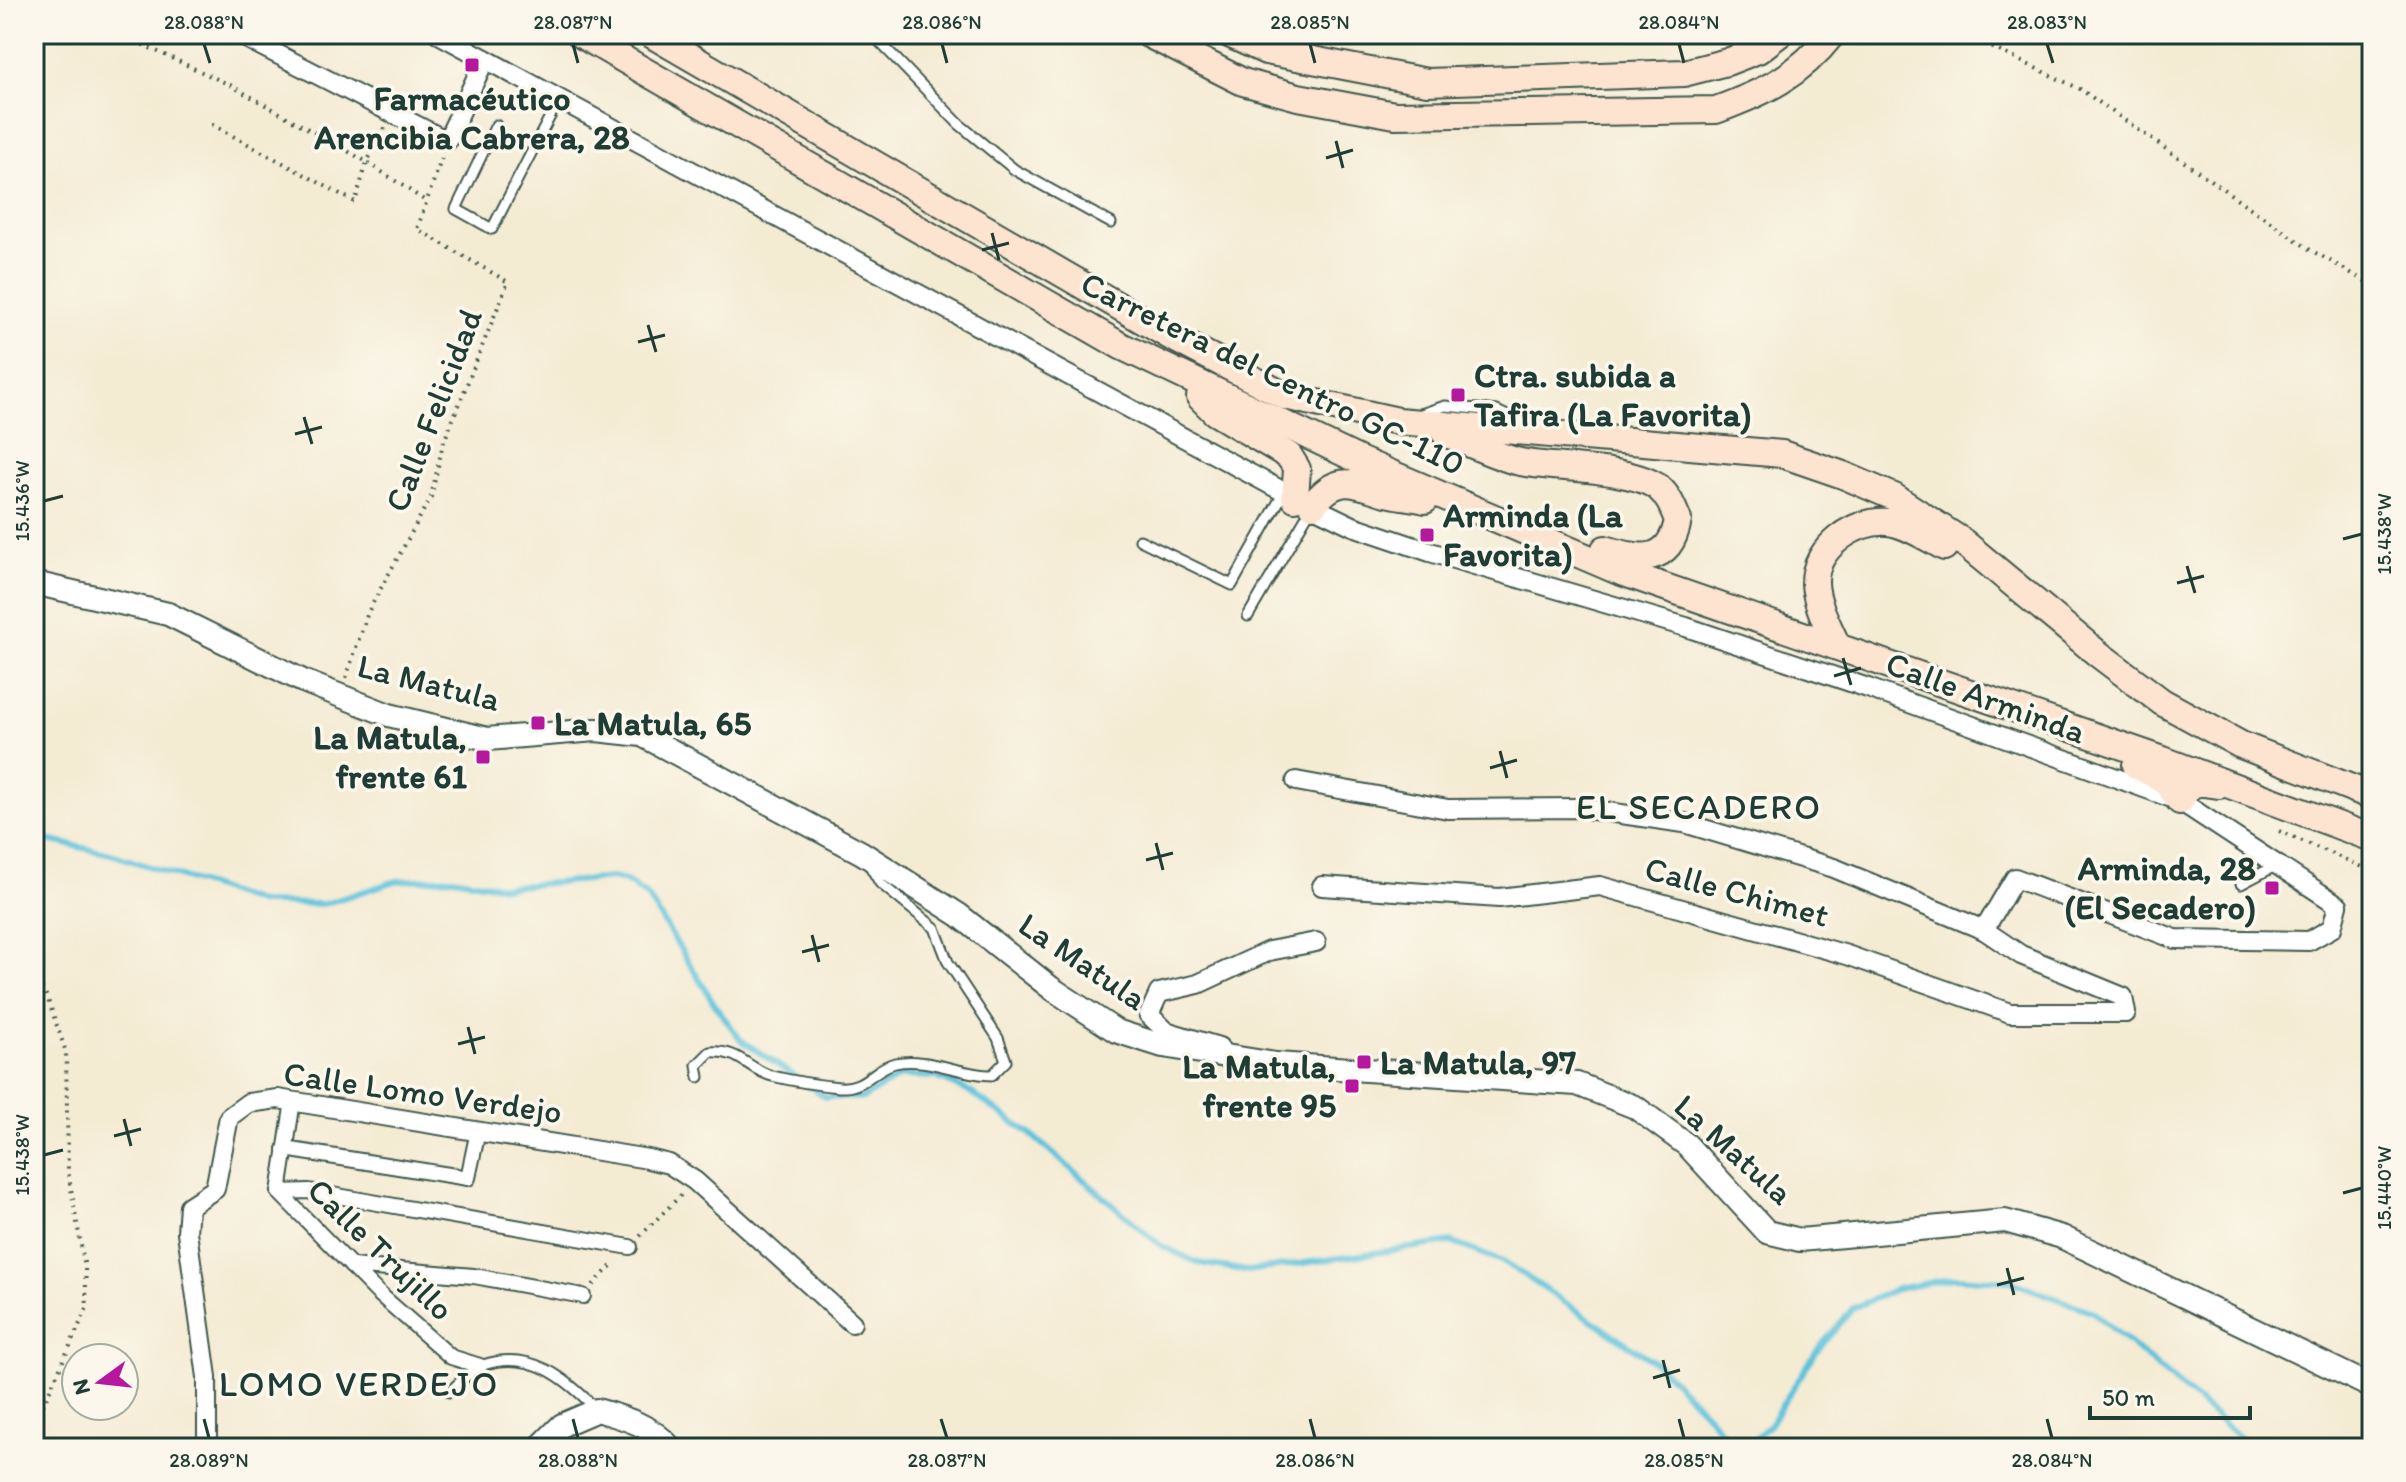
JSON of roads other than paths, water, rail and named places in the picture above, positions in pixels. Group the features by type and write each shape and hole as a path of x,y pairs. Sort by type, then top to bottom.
{"main road":[{"name":"Carretera del Centro GC-110","path":"580,34 1121,346 1181,377 1359,460 1616,570 1910,673"},
{"name":"Carretera del Centro GC-110","path":"651,34 1170,336 1285,396 1409,422"},
{"path":"1148,34 1243,82 1298,97 1395,115 1716,110 1759,94 1793,74 1818,52 1832,34"},
{"path":"1229,34 1266,51 1427,82 1684,73 1758,50 1779,34"},
{"path":"1181,377 1215,412 1289,456 1297,469 1297,498 1320,495 1336,484 1352,482 1389,494 1465,506 1636,558 1660,553 1670,544 1678,520 1668,498 1658,487 1636,477 1520,462 1409,422"},
{"path":"1409,422 1782,454 1843,475 1894,497 1963,542 2162,702 2241,745 2372,796"},
{"path":"1837,646 1820,608 1815,581 1821,557 1837,539 1870,524 1889,522 1922,535 2014,585"},
{"path":"1910,673 2066,741 2146,768 2166,781 2180,801 2187,787 2196,782 2234,786"},
{"path":"1910,673 2234,786 2372,838"}],"street":[{"path":"238,34 447,141 485,59"},
{"name":"Calle Arminda","path":"439,34 1353,526 1792,662 2180,801 2338,905 2332,928 2309,941 2175,939 2015,878 1984,930"},
{"name":"La Matula","path":"34,583 168,614 303,681 389,715 487,739 596,730 642,735 862,853 959,915 1051,988 1116,1031 1163,1046 1276,1064 1577,1084 1635,1107 1687,1145 1767,1232 1800,1240 2005,1221 2062,1237 2372,1387"},
{"path":"1296,781 1448,809 1579,808 1684,823 1834,868 1984,930"},
{"name":"Calle Chimet","path":"1322,886 1499,898 1600,886 1847,955 2010,1013 2126,1013 2123,997 2021,955 1984,930"},
{"path":"1276,1064 1166,1031 1149,1015 1159,993 1198,984 1269,951 1316,942"},
{"name":"Calle Lomo Verdejo","path":"207,1448 207,1377 187,1232 189,1206 215,1189 229,1117 248,1103 278,1099 293,1101 669,1164 695,1181 852,1323"},
{"name":"Calle Trujillo","path":"293,1101 279,1192 377,1292 451,1357 480,1366"},
{"path":"285,1149 468,1178 478,1131"},
{"path":"279,1192 309,1191 630,1247"},
{"path":"351,1266 474,1276 583,1296"},
{"path":"539,1448 562,1425 597,1410 640,1423 671,1448"}],"lane":[{"path":"669,34 688,56"},
{"path":"872,34 959,124 1015,170 1111,223"},
{"path":"496,125 456,209 492,229 559,99"},
{"path":"1140,540 1232,585 1297,498"},
{"path":"1248,616 1297,498"},
{"path":"699,1077 697,1065 710,1052 727,1051 769,1075 839,1087 855,1087 894,1063 938,1064 975,1075 992,1075 1006,1061 998,1038 948,962 935,928 880,883 862,853"},
{"path":"2241,884 2277,865"},
{"name":"Calle Trujillo","path":"480,1366 511,1360 540,1366 569,1381 597,1410"},
{"path":"449,1392 480,1366"}],"waterway":[{"path":"34,837 111,854 261,903 324,904 396,881 453,878 504,887 612,878 626,881 648,897 717,1008 741,1040 825,1097 863,1098 900,1076 937,1077 970,1092 1029,1133 1160,1245 1198,1263 1248,1271 1451,1242 1506,1263 1657,1364 1729,1441 1750,1444 1770,1424 1816,1352 1853,1308 1897,1289 1953,1278 2010,1281 2093,1312 2252,1448"},
{"path":"2347,1448 2371,1448"}],"place":[{"name":"Farmacéutico Arencibia Cabrera, 28","path":"472,65"},
{"name":"Ctra. subida a Tafira (La Favorita)","path":"1458,395"},
{"name":"Arminda (La Favorita)","path":"1427,535"},
{"name":"La Matula, 65","path":"538,723"},
{"name":"La Matula, frente 61","path":"483,757"},
{"name":"Arminda, 28 (El Secadero)","path":"2272,888"},
{"name":"La Matula, 97","path":"1364,1062"},
{"name":"La Matula, frente 95","path":"1352,1086"}],"district":[{"name":"EL SECADERO","path":"1699,806"},
{"name":"LOMO VERDEJO","path":"359,1383"}]}
